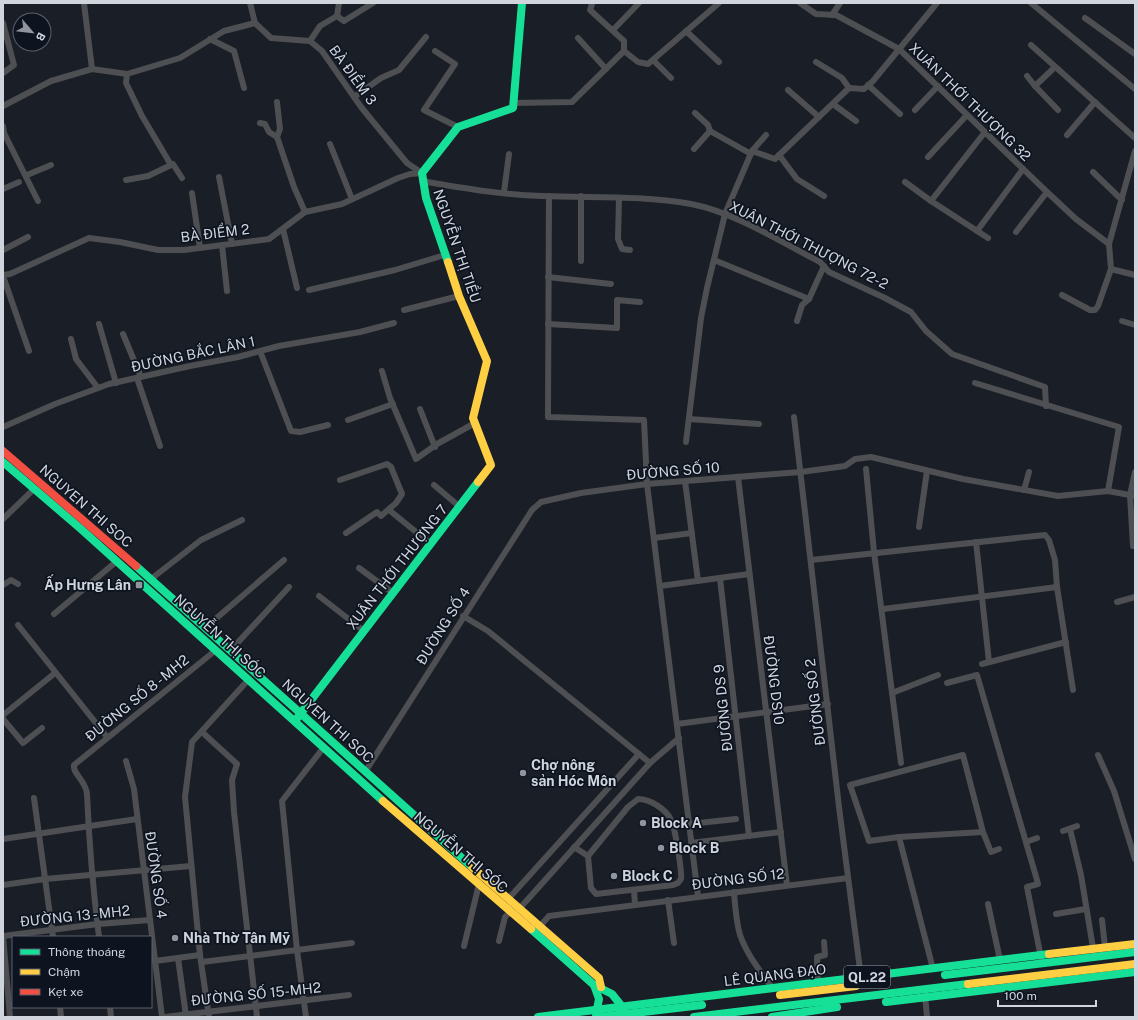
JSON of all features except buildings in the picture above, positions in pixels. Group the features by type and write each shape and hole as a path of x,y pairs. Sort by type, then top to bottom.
{"main road":[{"path":"422,173 458,128 513,108 522,3"},
{"name":"NGUYỄN THỊ TIỂU","path":"422,173 422,181 426,198 459,296 487,361 473,418 475,423"},
{"name":"XUÂN THỚI THƯỢNG 7","path":"295,721 491,465 475,423"},
{"name":"NGUYEN THI SOC","path":"3,451 84,526 151,579 365,772 599,978 598,986 626,1012"},
{"name":"NGUYỄN THỊ SÓC","path":"3,462 34,489 84,526 117,561 418,833 598,986"},
{"name":"LÊ QUANG ĐẠO","path":"626,1012 818,982 862,981 933,969 1041,954 1135,944"},
{"name":"LÊ QUANG ĐẠO","path":"538,1017 626,1012 862,981 1135,952"},
{"name":"QL.22","path":"772,1017 1135,964"},
{"name":"QL.22","path":"694,1017 779,1007 925,994 1135,972"},
{"path":"595,1017 600,1013 598,986"}],"street":[{"path":"84,3 92,69"},
{"path":"3,106 51,81 92,69 127,74 180,58 224,31 255,23 250,3"},
{"path":"337,16 339,3"},
{"path":"337,16 344,21 372,3"},
{"path":"513,103 572,102 624,51 624,40 590,10 592,3"},
{"path":"613,30 639,3"},
{"path":"624,51 638,62 648,64 719,3"},
{"name":"XUÂN THỚI THƯỢNG 32","path":"800,3 816,14 836,15 899,49 1076,219 1110,244"},
{"path":"832,15 840,3"},
{"path":"849,88 864,89 868,86 937,3"},
{"path":"1031,3 1135,89"},
{"path":"310,41 320,26 337,16"},
{"path":"1085,18 1135,54"},
{"path":"3,23 14,65 3,73"},
{"name":"BÀ ĐIỂM 3","path":"255,23 271,38 310,41 322,51 354,97 407,163 422,173"},
{"path":"686,31 719,62"},
{"path":"354,97 381,78 398,70 426,37"},
{"path":"578,38 606,69"},
{"path":"210,39 234,51 244,88"},
{"path":"1031,45 1135,138"},
{"path":"435,51 455,64 424,110 458,128"},
{"path":"653,60 671,78"},
{"path":"816,62 842,78 849,88"},
{"path":"1035,86 1055,67"},
{"path":"127,74 126,84 142,116 171,165 173,164 182,178"},
{"path":"1027,76 1058,110"},
{"path":"868,86 900,114"},
{"path":"915,110 938,86"},
{"path":"695,113 708,125 710,131 751,153 775,159 849,88"},
{"path":"788,90 819,117"},
{"path":"277,102 280,128 277,138"},
{"path":"1067,135 1095,102"},
{"path":"834,104 856,121"},
{"path":"928,157 967,115"},
{"path":"260,123 265,124 269,132 277,138 294,187 305,212"},
{"path":"3,126 4,133 38,201"},
{"path":"694,149 710,131"},
{"path":"931,201 985,132"},
{"path":"686,442 701,318 725,214 751,153 766,135"},
{"path":"330,144 352,198"},
{"path":"1062,295 1090,310 1094,310 1098,306 1111,270 1110,244 1135,151"},
{"path":"504,192 509,154"},
{"path":"779,156 797,179 824,196"},
{"path":"26,175 52,165"},
{"path":"126,180 148,176 171,165"},
{"path":"977,230 1023,169"},
{"path":"1093,172 1122,200"},
{"name":"BÀ ĐIỂM 2","path":"3,275 10,274 89,238 120,242 158,250 184,250 270,239 305,212 342,204 352,198 398,178 410,174 422,173"},
{"path":"219,177 232,244"},
{"path":"1128,179 1135,180"},
{"name":"XUÂN THỚI THƯỢNG 72-2","path":"422,181 471,189 549,196 619,198 691,204 725,214 820,262 829,272 911,312 926,332 952,354 1045,387 1046,406"},
{"path":"3,189 19,182"},
{"path":"905,182 931,201 988,238"},
{"path":"1016,232 1047,192"},
{"path":"192,193 200,248"},
{"path":"549,196 548,417 644,420 647,484 698,896"},
{"path":"580,261 581,196"},
{"path":"619,198 618,239 622,249 630,250"},
{"path":"283,229 297,288"},
{"path":"3,250 28,237"},
{"path":"222,245 227,291"},
{"path":"309,290 396,270 445,255"},
{"path":"714,260 809,299"},
{"path":"797,321 802,305 809,299 824,266"},
{"path":"1111,270 1135,275"},
{"path":"3,275 29,351"},
{"path":"548,277 611,284"},
{"path":"404,310 459,296"},
{"path":"548,324 617,328 617,300 640,302"},
{"path":"1122,321 1135,325"},
{"name":"ĐƯỜNG BẮC LÂN 1","path":"3,427 55,404 116,383 279,346 360,332 394,323"},
{"path":"99,324 116,383"},
{"path":"123,334 139,378 160,446"},
{"path":"71,339 76,359 98,388"},
{"path":"260,351 291,431 300,432 328,425"},
{"path":"382,370 393,404 416,459 436,447 437,444 475,423"},
{"path":"975,383 1046,406 1120,427 1108,491"},
{"path":"348,420 393,404"},
{"path":"420,409 436,447"},
{"name":"ĐƯỜNG SỐ 2","path":"794,417 848,878 862,981"},
{"path":"689,419 759,424"},
{"name":"ĐƯỜNG SỐ 10","path":"547,500 647,484 801,472 845,466 855,459 871,457 963,479 1058,496 1108,491 1132,496"},
{"path":"340,480 370,469 389,465 402,495 389,510 381,516 377,512 346,533"},
{"path":"866,470 874,552 901,763"},
{"path":"919,527 927,470"},
{"path":"1024,490 1029,472"},
{"path":"1134,472 1132,496 1133,546 1135,546"},
{"name":"ĐƯỜNG DS10","path":"738,477 787,885"},
{"path":"685,481 698,581"},
{"path":"434,485 460,507"},
{"path":"3,519 34,489"},
{"name":"ĐƯỜNG SỐ 4","path":"365,772 532,510 541,502 547,500"},
{"path":"389,510 431,544"},
{"path":"151,579 201,540 242,520"},
{"path":"654,538 692,533"},
{"path":"811,560 874,552 1045,535 1049,540 1054,556 1057,587 1073,690"},
{"path":"976,542 989,662"},
{"path":"205,628 284,560"},
{"path":"54,614 117,561"},
{"path":"359,568 393,593"},
{"path":"660,586 749,574"},
{"name":"ĐƯỜNG DS 9","path":"720,578 749,836"},
{"path":"3,584 11,580 18,584"},
{"path":"230,651 289,587"},
{"path":"882,609 1057,587"},
{"path":"319,596 364,631"},
{"path":"1117,602 1135,597"},
{"path":"464,616 488,631 650,762"},
{"path":"18,625 55,674 107,737"},
{"path":"982,664 1066,642"},
{"name":"ĐƯỜNG SỐ 8 - MH2","path":"89,827 86,786 74,770 74,765 216,650"},
{"path":"3,715 55,674"},
{"path":"892,693 938,675"},
{"path":"947,683 977,675 1038,884 1027,887 1042,963"},
{"path":"208,1014 200,955 185,797 192,742 249,679"},
{"path":"677,724 828,704"},
{"path":"3,718 23,743 42,728"},
{"path":"202,732 237,764 232,780 234,812 257,1017"},
{"path":"520,908 650,762 679,738"},
{"path":"306,1017 297,950 282,802 324,747"},
{"path":"509,898 639,754"},
{"path":"983,832 900,837 869,841 850,785 963,755 983,832 990,852 999,849"},
{"path":"1098,755 1114,791 1135,859"},
{"name":"ĐƯỜNG SỐ 4","path":"126,761 134,789 152,936"},
{"path":"34,798 40,833 44,880 53,936"},
{"path":"618,798 628,806"},
{"path":"635,800 645,800 658,807 671,819 681,877 676,885 598,895 591,888 588,856 628,806 635,800"},
{"path":"582,818 593,826"},
{"path":"3,839 137,819"},
{"path":"689,824 736,819"},
{"path":"89,827 92,875 99,936"},
{"path":"1063,831 1074,827 1093,948"},
{"path":"691,843 781,832"},
{"path":"900,837 933,969"},
{"path":"1026,842 1037,838"},
{"path":"574,847 588,856"},
{"path":"3,885 191,866"},
{"name":"ĐƯỜNG SỐ 12","path":"540,926 549,916 848,878"},
{"path":"464,946 479,884"},
{"path":"634,890 635,905"},
{"path":"734,892 738,926 742,940 753,960 773,989"},
{"path":"668,900 674,943"},
{"path":"988,904 1000,960"},
{"path":"1056,914 1086,909"},
{"path":"499,941 506,917 510,911"},
{"name":"ĐƯỜNG 13 - MH2","path":"3,936 52,929 150,920"},
{"path":"1102,920 1105,947"},
{"path":"3,936 10,984 10,1017"},
{"name":"ĐƯỜNG SỐ 4","path":"152,936 155,961 153,969 162,1017"},
{"path":"818,982 817,957 825,955 824,942"},
{"path":"202,962 352,943"},
{"path":"155,961 200,955"},
{"path":"178,958 186,1016"},
{"path":"925,994 927,1017"},
{"name":"ĐƯỜNG SỐ 15-MH2","path":"165,1017 208,1014 349,995"},
{"path":"779,1007 783,1016"}],"traffic: fast":[{"path":"448,262 426,198 422,173 458,127 513,108 522,3"},
{"path":"3,462 81,529 383,801"},
{"path":"295,721 478,482"},
{"path":"136,566 472,867"},
{"path":"531,929 594,985 612,994 624,1009"},
{"path":"945,975 1135,952"},
{"path":"538,1017 1049,954"},
{"path":"886,1002 1135,972"},
{"path":"694,1017 968,984"},
{"path":"594,985 599,999 596,1014"},
{"path":"601,1017 702,1005"},
{"path":"772,1017 837,1007"}],"traffic: slow":[{"path":"448,262 459,296 487,361 473,418 491,465 478,482"},
{"path":"383,801 531,929"},
{"path":"472,867 599,978 601,987"},
{"path":"1049,954 1135,944"},
{"path":"968,984 1135,964"},
{"path":"780,995 856,986"}],"traffic: jam":[{"path":"3,451 136,566"}],"place":[{"name":"Ấp Hưng Lân","path":"139,585"},
{"name":"Chợ nông sản Hóc Môn","path":"523,773"},
{"name":"Block A","path":"643,823"},
{"name":"Block B","path":"661,848"},
{"name":"Block C","path":"614,876"},
{"name":"Nhà Thờ Tân Mỹ","path":"175,938"}]}
